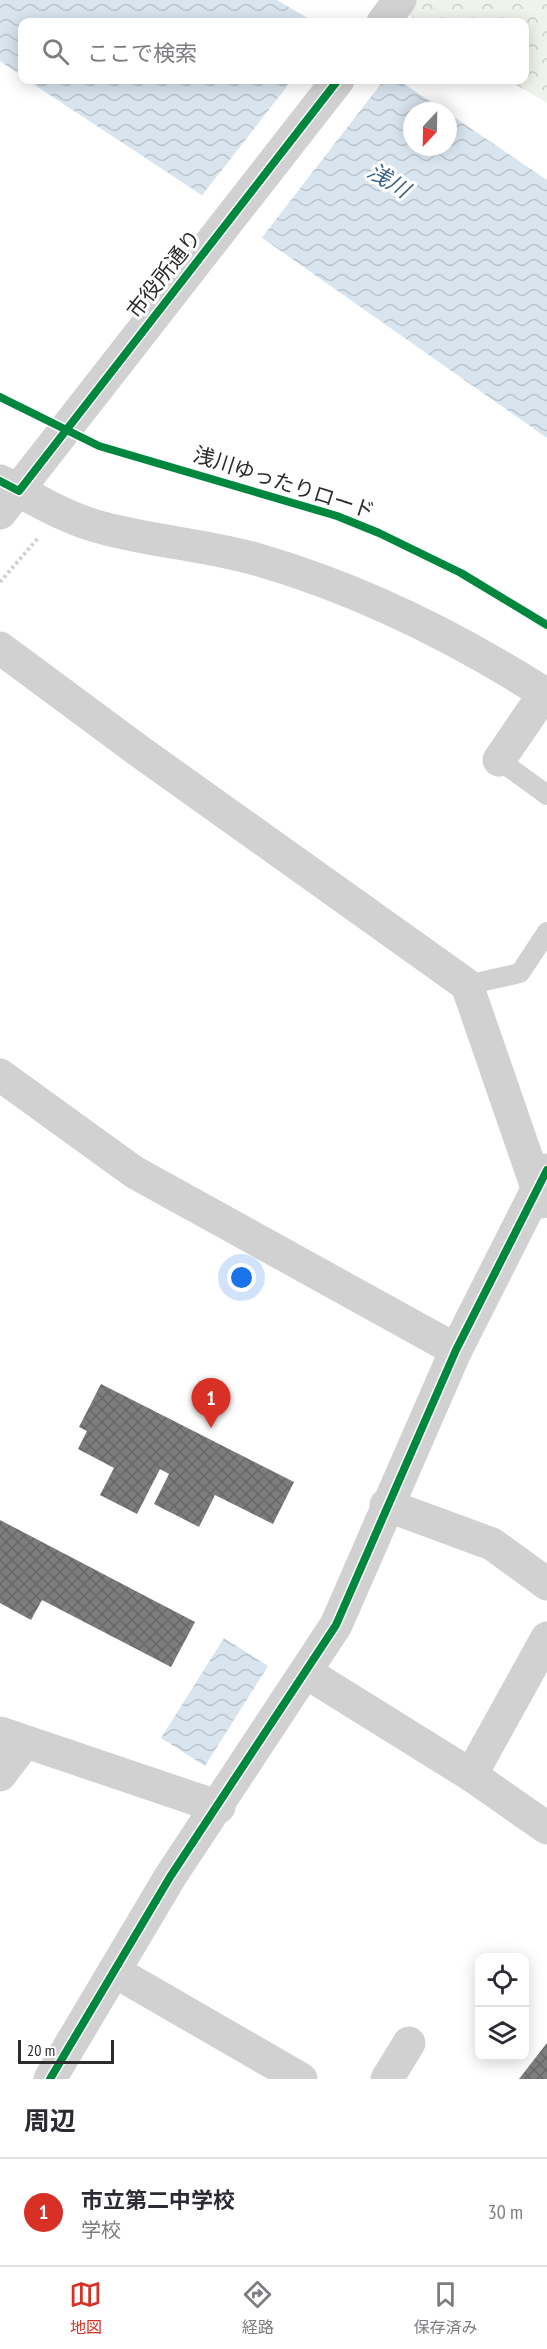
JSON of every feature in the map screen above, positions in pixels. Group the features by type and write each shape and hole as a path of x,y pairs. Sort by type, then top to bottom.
{"street":[{"path":"386,18 400,0"},
{"name":"市役所通り","path":"12,491 335,84"},
{"path":"12,491 78,521 102,528 230,552 342,590 425,625 546,695 499,760"},
{"path":"0,648 139,751 467,986 542,1178 547,1217"},
{"path":"0,1075 134,1172 456,1350"},
{"path":"50,2079 170,1877 219,1807 336,1625 386,1505 456,1350 542,1178"},
{"path":"386,1505 492,1544 547,1584"},
{"path":"471,1775 547,1638"},
{"path":"307,1673 471,1775 547,1828"},
{"path":"0,1775 12,1738 219,1807"},
{"path":"114,1971 301,2079"},
{"path":"387,2079 409,2043"}],"lane":[{"path":"499,760 547,795"},
{"path":"467,986 520,973 547,932"}],"path":[{"path":"0,582 40,535"}],"green space":[{"path":"386,0 547,0 547,103 515,84 529,84 529,18 413,18"}],"water":[{"path":"0,0 277,0 307,18 18,18 18,73 0,61"},
{"name":"浅川","path":"33,84 404,84 431,102 403,102 403,156 457,156 457,119 547,180 547,438 194,190"},
{"path":"224,1638 268,1666 205,1766 161,1738"}],"pier":[{"path":"289,84 381,84 260,240 200,198"}],"building":[{"path":"101,1384 294,1482 273,1524 215,1495 199,1527 154,1504 169,1474 160,1469 137,1514 100,1495 114,1468 78,1449 87,1431 79,1427"},
{"path":"0,1520 195,1622 171,1667 42,1600 31,1620 0,1603"},
{"path":"547,2043 547,2079 519,2079"}],"cycle path":[{"path":"0,481 19,491 335,84"},
{"name":"浅川ゆったりロード","path":"0,397 99,446 337,516 379,533 461,573 547,625"},
{"path":"50,2079 170,1877 336,1625 456,1350 547,1170"}],"place":[{"name":"市立第二中学校","path":"211,1428"}]}
